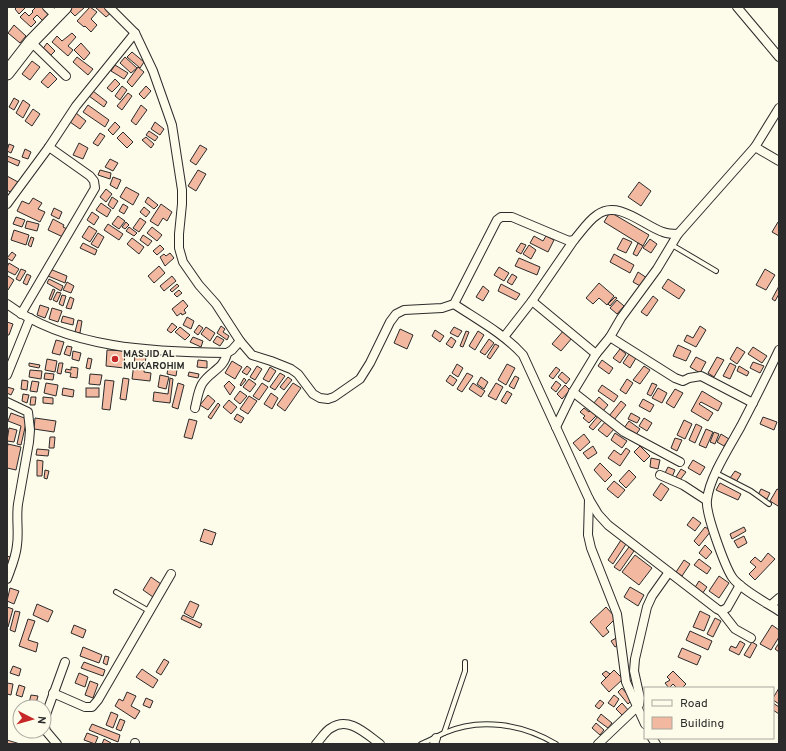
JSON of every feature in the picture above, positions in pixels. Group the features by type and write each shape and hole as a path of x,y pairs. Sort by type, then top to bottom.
{"main road":[{"path":"7,73 56,10"}],"street":[{"path":"109,7 135,33 153,71 172,125 182,190 179,248 183,262 199,285 216,304 240,341 252,355 291,369 298,374 312,394 320,398 328,399 334,397 360,379 370,364 390,322 396,314 404,310 442,308 454,304 497,220 501,217 512,217 564,240 574,240"},
{"path":"738,7 779,57"},
{"path":"7,204 49,147 76,106 135,33"},
{"path":"32,42 66,76"},
{"path":"556,427 573,392 596,354 610,337 621,318 657,269 678,234 755,147 779,108"},
{"path":"21,314 95,188 94,181 90,176 49,147"},
{"path":"755,147 779,161"},
{"path":"504,337 532,301 574,240 598,214 605,211 614,210 623,212 662,232 678,234"},
{"path":"532,301 596,354"},
{"path":"7,304 21,314 66,334 79,338 134,348 160,351 227,353 240,341"},
{"path":"454,304 504,337 515,346 523,356 589,499 598,514 608,525 721,611 736,629 751,638"},
{"path":"7,375 30,318"},
{"path":"610,337 674,378 683,381 689,378 701,376 753,403"},
{"path":"779,350 753,403 719,464 706,500 710,519 733,578 740,585 779,611"},
{"path":"195,408 202,384 216,372 226,360 227,353"},
{"path":"573,392 624,432 680,462"},
{"path":"7,402 28,412 30,430 16,514 18,545 7,579"},
{"path":"660,475 683,485 706,500"},
{"path":"589,499 588,535 591,548 617,614 626,682 644,722"},
{"path":"598,744 637,708 640,703 635,677 635,659 647,607 652,596 669,572"},
{"path":"53,693 85,707 92,707 98,700 171,574"},
{"path":"721,611 727,608 740,585"},
{"path":"771,606 779,598"},
{"path":"51,699 65,662"},
{"path":"316,744 330,728 340,723 359,728 380,744"}],"lane":[{"path":"672,245 716,271"},
{"path":"716,473 751,491 769,504"},
{"path":"116,592 150,611"},
{"path":"444,733 465,671 465,662"},
{"path":"422,744 435,741 444,733 472,724 493,724 511,726 530,731 556,744"}],"building":[{"path":"17,7 26,7 19,14 15,9"},
{"path":"36,7 43,7 50,14 43,21 37,15 33,19 36,22 31,27 20,17 25,12 29,16"},
{"path":"73,7 85,7 75,16 69,10"},
{"path":"90,7 97,12 91,19 97,25 91,32 77,21"},
{"path":"95,7 107,7 112,12 106,17"},
{"path":"14,25 26,36 20,43 8,33"},
{"path":"72,33 76,37 68,46 73,50 68,56 52,42 57,36 62,41"},
{"path":"47,43 55,51 49,57 42,50"},
{"path":"81,43 90,53 84,60 74,50"},
{"path":"132,52 144,62 140,68 127,57"},
{"path":"77,57 93,69 88,75 73,62"},
{"path":"125,57 137,68 131,73 120,63"},
{"path":"32,61 40,67 30,80 22,74"},
{"path":"115,65 128,73 124,79 111,71"},
{"path":"138,67 144,72 132,87 127,82"},
{"path":"50,72 57,79 48,88 41,82"},
{"path":"115,79 120,84 112,92 107,88"},
{"path":"122,86 127,90 120,100 115,96"},
{"path":"146,86 151,91 144,99 139,94"},
{"path":"93,91 107,102 104,107 89,96"},
{"path":"128,93 132,96 122,110 117,106"},
{"path":"14,98 19,101 14,110 9,107"},
{"path":"23,100 30,105 23,118 16,113"},
{"path":"88,105 109,120 105,127 83,112"},
{"path":"141,105 147,110 136,125 131,121"},
{"path":"33,109 40,114 32,126 25,121"},
{"path":"76,113 86,121 80,129 70,122"},
{"path":"115,122 120,127 113,135 108,130"},
{"path":"155,122 164,129 160,135 151,129"},
{"path":"149,131 158,137 155,141 146,135"},
{"path":"123,132 133,142 127,148 117,138"},
{"path":"100,133 105,136 98,146 93,143"},
{"path":"146,137 154,144 151,148 142,140"},
{"path":"79,143 88,148 83,159 73,155"},
{"path":"9,144 14,146 11,153 7,151"},
{"path":"200,145 207,149 196,165 190,161"},
{"path":"25,149 31,152 28,159 22,157"},
{"path":"7,156 20,161 18,166 7,161"},
{"path":"110,159 118,163 113,171 105,167"},
{"path":"100,170 111,173 110,179 98,175"},
{"path":"198,170 206,174 196,191 188,186"},
{"path":"7,176 18,182 12,193 7,190"},
{"path":"113,177 121,180 117,189 110,185"},
{"path":"639,182 651,191 641,206 628,197"},
{"path":"126,187 139,194 133,205 120,197"},
{"path":"106,189 112,194 106,202 100,197"},
{"path":"112,197 118,201 113,209 108,205"},
{"path":"148,197 158,205 154,209 145,202"},
{"path":"33,198 42,203 38,209 45,212 40,222 17,211 22,201 29,204"},
{"path":"101,203 111,210 107,217 96,210"},
{"path":"123,204 128,207 124,214 119,211"},
{"path":"161,204 172,212 167,221 163,218 158,226 150,221"},
{"path":"144,207 150,212 146,217 140,212"},
{"path":"54,208 62,212 59,219 51,215"},
{"path":"92,212 99,217 94,225 87,220"},
{"path":"610,212 649,235 643,246 604,222"},
{"path":"118,216 125,221 119,229 112,224"},
{"path":"16,217 25,220 22,227 13,224"},
{"path":"140,218 146,222 139,232 133,228"},
{"path":"53,219 64,225 63,227 67,229 63,237 48,230"},
{"path":"27,221 39,224 37,231 25,228"},
{"path":"126,222 129,225 125,229 122,227"},
{"path":"779,222 779,236 772,232"},
{"path":"108,224 123,234 119,240 104,230"},
{"path":"89,226 97,231 90,242 82,237"},
{"path":"129,227 137,233 134,236 126,231"},
{"path":"152,227 162,235 157,241 147,233"},
{"path":"14,230 29,235 26,245 11,240"},
{"path":"98,233 104,237 98,248 91,244"},
{"path":"143,235 152,241 148,246 140,240"},
{"path":"534,236 543,241 546,236 554,240 548,252 530,243"},
{"path":"31,237 34,238 31,247 28,245"},
{"path":"132,238 144,247 139,254 127,244"},
{"path":"623,238 632,242 626,253 617,249"},
{"path":"650,239 657,244 651,253 643,248"},
{"path":"83,243 97,250 95,255 80,248"},
{"path":"521,243 526,245 521,254 516,251"},
{"path":"638,243 643,246 637,256 633,254"},
{"path":"160,245 164,249 157,255 153,251"},
{"path":"529,245 536,250 531,259 523,254"},
{"path":"12,252 16,255 12,261 7,258"},
{"path":"170,253 174,258 165,266 160,257 164,254 166,256"},
{"path":"614,254 634,265 630,273 610,262"},
{"path":"519,258 540,267 537,275 515,266"},
{"path":"9,263 19,269 15,275 7,271"},
{"path":"159,266 165,273 154,283 148,276"},
{"path":"499,267 509,273 504,281 494,275"},
{"path":"21,269 26,271 20,281 16,279"},
{"path":"50,269 67,276 65,283 48,276"},
{"path":"765,269 775,275 766,290 756,285"},
{"path":"638,272 647,278 642,287 633,282"},
{"path":"27,274 31,276 27,285 23,283"},
{"path":"512,274 517,277 512,285 507,282"},
{"path":"8,276 14,280 8,290 7,278"},
{"path":"172,276 176,281 164,291 160,286"},
{"path":"49,279 63,286 61,291 47,283"},
{"path":"668,279 685,290 679,299 662,288"},
{"path":"67,282 74,286 71,293 63,290"},
{"path":"599,283 614,296 607,305 599,298 593,304 586,298"},
{"path":"177,284 179,286 172,292 170,290"},
{"path":"501,284 520,294 516,300 498,291"},
{"path":"483,286 489,291 483,301 476,297"},
{"path":"779,286 779,294 775,301 772,299"},
{"path":"53,289 55,290 51,300 49,299"},
{"path":"179,290 182,293 177,297 174,294"},
{"path":"57,292 61,293 57,302 53,300"},
{"path":"62,295 66,296 63,306 59,304"},
{"path":"653,296 658,300 647,316 641,312"},
{"path":"70,297 74,299 71,309 66,308"},
{"path":"615,297 617,298 610,306 608,304"},
{"path":"183,300 188,306 184,310 186,313 182,315 181,313 177,316 172,309"},
{"path":"617,300 624,306 617,314 610,308"},
{"path":"40,305 49,308 45,318 37,315"},
{"path":"52,308 62,311 58,322 49,319"},
{"path":"63,316 74,319 73,325 61,322"},
{"path":"187,317 194,321 191,329 183,325"},
{"path":"78,320 82,321 80,333 75,332"},
{"path":"7,322 13,324 9,335 7,335"},
{"path":"172,323 177,327 171,333 167,330"},
{"path":"199,325 203,328 198,335 194,332"},
{"path":"221,326 225,329 223,332 229,336 227,340 217,333"},
{"path":"700,326 706,330 696,347 684,341 687,335 693,338"},
{"path":"180,327 190,335 185,340 175,332"},
{"path":"206,327 215,333 210,341 201,334"},
{"path":"454,327 462,331 458,337 450,333"},
{"path":"400,329 413,335 407,349 394,343"},
{"path":"435,330 444,336 440,342 432,336"},
{"path":"564,330 572,338 561,351 552,344"},
{"path":"466,331 469,332 463,347 460,346"},
{"path":"478,331 484,335 475,350 469,346"},
{"path":"217,336 224,340 220,346 213,342"},
{"path":"193,337 203,341 201,347 190,342"},
{"path":"451,337 456,341 452,348 446,344"},
{"path":"489,339 494,343 485,355 480,352"},
{"path":"56,340 64,342 60,355 52,353"},
{"path":"495,344 499,346 490,359 487,357"},
{"path":"678,345 691,351 686,361 673,356"},
{"path":"67,346 72,347 70,356 64,354"},
{"path":"737,347 745,352 737,364 730,359"},
{"path":"753,347 767,356 762,363 748,354"},
{"path":"620,349 626,354 620,363 613,358"},
{"name":"MASJID AL MUKAROHIM","path":"107,350 125,351 124,368 106,366"},
{"path":"73,351 81,353 79,361 72,359"},
{"path":"629,354 636,358 630,368 623,363"},
{"path":"135,356 146,357 144,372 151,373 150,381 132,379"},
{"path":"696,357 706,362 700,373 690,367"},
{"path":"717,357 724,360 714,377 708,373"},
{"path":"88,358 92,359 90,369 86,368"},
{"path":"47,359 57,361 55,372 45,370"},
{"path":"198,360 207,361 207,368 197,367"},
{"path":"602,360 613,368 609,374 598,366"},
{"path":"232,361 242,367 235,379 225,373"},
{"path":"169,362 178,363 176,376 167,374"},
{"path":"753,362 764,366 760,373 750,368"},
{"path":"29,363 40,365 39,368 29,366"},
{"path":"59,363 63,363 61,374 57,373"},
{"path":"730,363 736,366 730,379 723,376"},
{"path":"457,364 463,368 458,377 452,373"},
{"path":"507,364 515,368 506,385 498,380"},
{"path":"247,366 251,369 247,375 242,372"},
{"path":"257,366 262,369 255,380 250,377"},
{"path":"644,366 650,370 640,384 633,380"},
{"path":"739,366 749,372 747,376 737,371"},
{"path":"71,367 78,368 77,378 70,377 71,373 65,372 66,369 71,370"},
{"path":"270,367 276,371 269,382 263,379"},
{"path":"556,367 560,370 553,379 549,376"},
{"path":"30,370 42,371 41,379 29,377"},
{"path":"189,372 199,374 198,378 188,376"},
{"path":"562,372 570,379 566,384 558,377"},
{"path":"45,373 54,374 53,380 44,379"},
{"path":"280,373 285,376 275,390 270,387"},
{"path":"467,373 473,376 462,392 457,389"},
{"path":"90,374 102,375 100,385 89,384"},
{"path":"160,375 169,377 166,389 158,387"},
{"path":"450,375 457,380 453,386 446,381"},
{"path":"515,376 519,378 514,389 509,386"},
{"path":"288,377 292,380 284,390 280,387"},
{"path":"481,377 488,382 484,389 477,384"},
{"path":"123,378 129,379 126,400 120,399"},
{"path":"170,378 173,379 170,403 153,401 154,392 168,394"},
{"path":"244,378 246,380 241,386 240,385"},
{"path":"249,379 256,384 250,392 243,387"},
{"path":"627,379 633,383 626,394 620,390"},
{"path":"22,380 28,381 27,390 21,389"},
{"path":"105,380 114,381 110,410 102,409"},
{"path":"32,381 39,382 37,392 30,391"},
{"path":"229,381 235,387 230,395 224,386"},
{"path":"556,381 561,385 556,392 551,388"},
{"path":"46,383 58,385 56,396 44,393"},
{"path":"178,383 184,385 178,409 172,407"},
{"path":"262,383 268,387 259,400 253,396"},
{"path":"293,383 301,388 285,411 277,405"},
{"path":"473,383 485,391 481,397 469,389"},
{"path":"496,383 503,387 496,400 488,396"},
{"path":"652,383 657,385 651,396 647,394"},
{"path":"565,385 570,390 562,399 557,394"},
{"path":"602,385 618,396 614,402 598,391"},
{"path":"7,387 14,389 11,395 7,393"},
{"path":"63,388 74,390 73,397 62,395"},
{"path":"86,388 99,388 99,397 86,397"},
{"path":"658,388 667,393 662,403 652,398"},
{"path":"675,389 683,393 674,408 666,403"},
{"path":"240,391 247,396 240,404 234,399"},
{"path":"507,391 512,394 506,404 501,401"},
{"path":"702,391 722,403 718,411 701,402 699,404 713,413 708,421 691,411"},
{"path":"271,393 278,398 272,409 264,404"},
{"path":"23,394 29,395 27,403 22,401"},
{"path":"208,395 215,401 208,410 200,405"},
{"path":"249,396 257,401 248,414 240,409"},
{"path":"31,397 36,397 35,405 30,405"},
{"path":"43,397 53,398 53,404 43,403"},
{"path":"599,397 608,405 603,411 593,404"},
{"path":"643,399 654,405 650,412 639,406"},
{"path":"229,400 237,407 231,414 223,407"},
{"path":"621,401 626,405 614,420 609,416"},
{"path":"218,403 220,405 211,419 208,417"},
{"path":"584,408 589,412 591,409 597,415 589,423 583,418 585,416 580,412"},
{"path":"11,413 27,419 21,445 17,444 21,426 8,421"},
{"path":"631,413 640,418 637,423 628,419"},
{"path":"237,414 244,418 241,423 234,419"},
{"path":"598,416 602,420 593,430 589,427"},
{"path":"763,417 777,422 774,430 760,424"},
{"path":"35,418 56,421 54,432 34,429"},
{"path":"644,418 652,423 647,431 639,426"},
{"path":"189,419 197,421 192,439 184,437"},
{"path":"684,420 692,424 685,439 677,435"},
{"path":"606,421 614,429 607,437 598,430"},
{"path":"629,421 640,429 635,436 624,428"},
{"path":"696,424 702,427 695,443 689,440"},
{"path":"9,428 17,430 14,442 7,441"},
{"path":"706,429 713,432 706,448 699,445"},
{"path":"714,432 719,434 715,444 710,442"},
{"path":"615,433 627,441 622,448 611,440"},
{"path":"584,434 590,442 580,451 573,443"},
{"path":"721,434 729,439 724,446 717,442"},
{"path":"50,437 55,437 54,448 49,448"},
{"path":"675,438 682,440 677,451 671,448"},
{"path":"8,444 21,447 16,470 7,468"},
{"path":"593,446 597,453 588,459 583,453"},
{"path":"640,446 650,456 644,462 634,452"},
{"path":"626,448 630,451 620,466 608,458 614,450 621,455"},
{"path":"37,449 49,450 48,456 36,455"},
{"path":"651,458 660,460 658,469 650,467"},
{"path":"37,460 43,461 42,476 37,476"},
{"path":"693,460 705,467 700,475 688,468"},
{"path":"600,463 612,475 605,482 594,470"},
{"path":"668,467 675,470 672,477 665,473"},
{"path":"681,469 686,472 680,480 676,477"},
{"path":"45,470 49,471 47,479 44,478"},
{"path":"629,470 636,477 626,488 619,481"},
{"path":"735,471 741,474 736,482 730,478"},
{"path":"614,481 625,490 618,498 607,489"},
{"path":"661,483 669,489 661,501 653,495"},
{"path":"720,483 741,494 738,500 716,490"},
{"path":"761,489 770,493 767,499 758,495"},
{"path":"777,489 779,490 778,506 770,501"},
{"path":"693,517 701,523 695,531 687,525"},
{"path":"705,527 711,531 699,546 694,541"},
{"path":"744,527 746,531 732,539 730,534"},
{"path":"204,529 216,533 212,545 200,541"},
{"path":"744,536 747,543 738,548 734,541"},
{"path":"621,540 626,544 613,564 608,560"},
{"path":"705,545 712,552 706,559 699,553"},
{"path":"629,547 634,551 620,571 614,567"},
{"path":"768,553 775,559 755,580 749,574 756,567 750,562 755,557 761,562"},
{"path":"635,555 652,568 639,585 622,572"},
{"path":"7,556 10,557 7,568"},
{"path":"699,559 711,568 707,574 694,565"},
{"path":"684,560 690,564 682,576 676,572"},
{"path":"719,576 729,583 719,598 709,591"},
{"path":"151,577 161,584 153,597 143,590"},
{"path":"699,581 707,587 702,594 694,589"},
{"path":"630,587 644,595 638,606 624,597"},
{"path":"10,588 19,591 14,604 7,601"},
{"path":"190,601 199,605 193,618 184,613"},
{"path":"37,604 53,611 48,622 33,615"},
{"path":"7,607 13,609 8,627 7,627"},
{"path":"606,607 616,618 606,628 609,632 603,637 590,622"},
{"path":"15,611 20,612 15,632 10,630"},
{"path":"700,611 710,616 704,631 693,627"},
{"path":"183,615 202,624 200,628 181,619"},
{"path":"715,618 721,621 713,637 707,634"},
{"path":"28,619 35,621 28,640 38,643 36,652 19,646"},
{"path":"74,625 86,630 83,638 71,633"},
{"path":"772,625 779,630 779,637 771,650 760,644"},
{"path":"690,631 712,641 708,650 686,640"},
{"path":"616,638 620,644 615,647 611,641"},
{"path":"740,641 745,644 739,655 729,650 731,646 736,648"},
{"path":"752,642 757,645 750,658 744,655"},
{"path":"779,643 779,652 775,649"},
{"path":"83,647 102,655 99,663 80,656"},
{"path":"682,648 701,656 697,665 678,657"},
{"path":"105,656 109,657 107,665 103,663"},
{"path":"164,659 169,662 161,675 156,672"},
{"path":"84,662 105,670 103,676 81,668"},
{"path":"13,666 21,669 19,676 10,673"},
{"path":"142,669 158,680 153,688 136,677"},
{"path":"614,670 623,679 609,692 601,683"},
{"path":"606,671 610,674 606,678 602,674"},
{"path":"673,671 686,684 683,687 676,687 673,684 668,687 665,683 670,680 667,677"},
{"path":"79,673 88,677 85,687 75,683"},
{"path":"90,681 98,684 93,698 85,695"},
{"path":"7,683 13,684 11,695 7,694"},
{"path":"19,685 25,687 22,697 16,695"},
{"path":"622,688 632,700 628,704 618,692"},
{"path":"779,688 779,704 774,701 774,696"},
{"path":"127,692 136,696 131,706 140,711 135,719 115,706 119,699 123,701"},
{"path":"31,695 38,696 37,699 30,699"},
{"path":"614,695 619,699 614,707 608,703"},
{"path":"146,698 153,701 150,708 143,705"},
{"path":"600,700 604,703 599,709 595,706"},
{"path":"622,703 630,712 625,718 616,709"},
{"path":"774,704 779,707 779,714 774,711"},
{"path":"111,712 118,715 113,728 106,725"},
{"path":"601,714 612,723 608,728 597,720"},
{"path":"120,719 125,721 121,731 116,729"},
{"path":"596,723 604,730 600,735 592,728"},
{"path":"92,724 120,735 118,742 89,730"},
{"path":"87,733 98,737 95,744 84,740"},
{"path":"104,739 111,743 102,744"},
{"path":"7,740 20,744 7,744"}],"place":[{"name":"MASJID AL MUKAROHIM","path":"115,359"}]}
